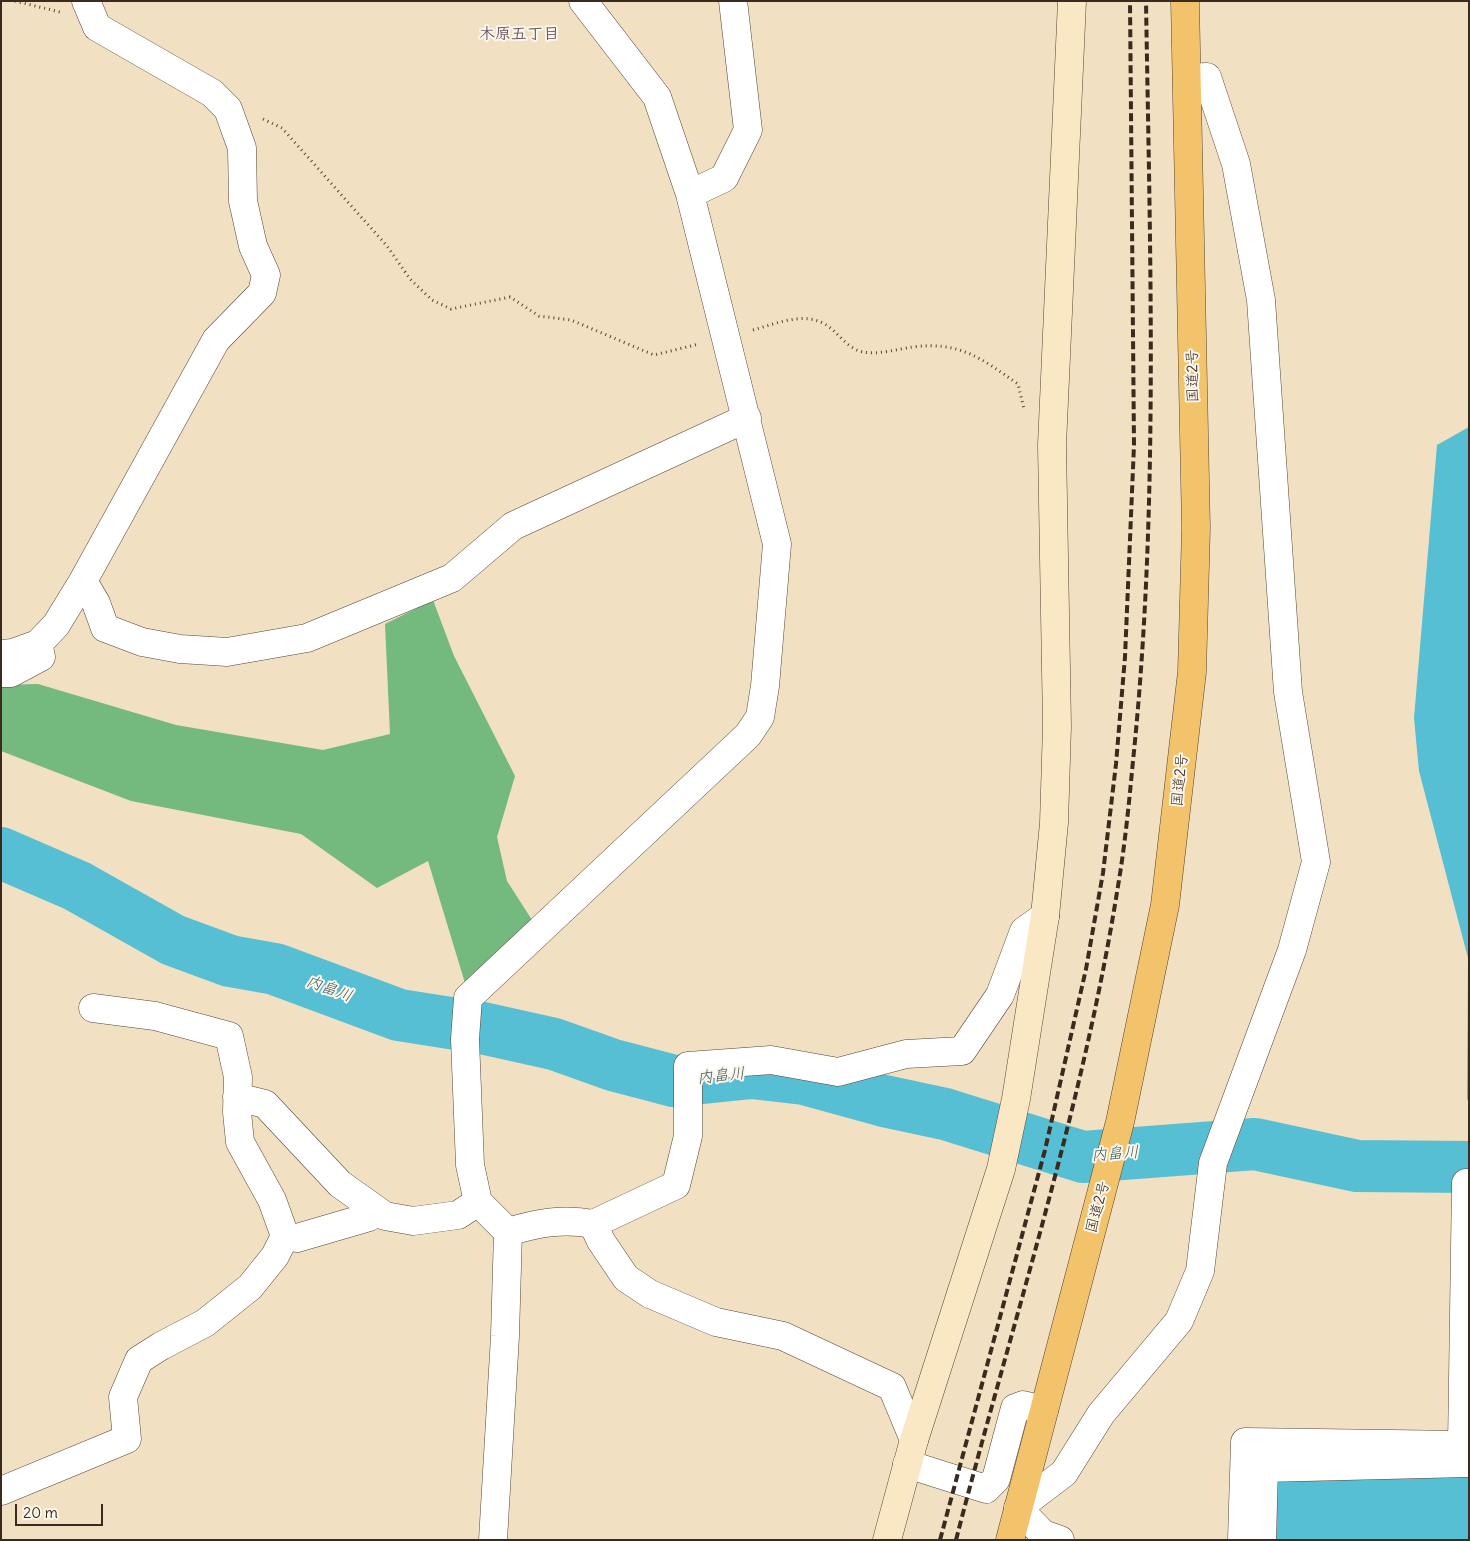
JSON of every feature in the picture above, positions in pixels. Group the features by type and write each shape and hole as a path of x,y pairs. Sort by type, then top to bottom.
{"highway":[{"name":"国道2号","path":"1010,1540 1120,1122 1166,905 1192,672 1196,528 1185,1"}],"street":[{"path":"493,1540 505,1336 508,1232 478,1202 470,1164 465,1039 468,998 748,735 760,717 765,686 777,544 690,194 657,97 584,1"},
{"path":"690,194 724,178 748,130 733,1"},
{"path":"887,1540 910,1452 1001,1168 1016,1100 1044,916 1054,823 1057,726 1052,445 1072,1"},
{"path":"1,654 13,653 38,644 56,625 83,581 216,340 262,293 266,275 253,246 242,200 242,148 228,109 212,93 97,27 87,5"},
{"path":"1060,1540 1043,1534 1018,1508 1064,1473 1101,1414 1179,1321 1200,1271 1213,1163 1292,950 1316,862 1288,692 1261,300 1236,164 1207,77 1187,78"},
{"path":"83,581 96,603 105,628 142,642 180,649 227,652 307,638 452,578 513,526 746,418"},
{"path":"1,673 11,673 41,657 38,644"},
{"path":"508,1232 532,1225 572,1220 593,1224 676,1185 688,1136 688,1079 771,1060 838,1072 906,1054 962,1051 1000,995 1024,931 1044,916"},
{"path":"1,1490 126,1439 123,1397 139,1360 161,1346 205,1324 250,1287 275,1256 285,1236 272,1200 240,1142 237,1097 238,1077 230,1036 155,1016 93,1008"},
{"path":"237,1097 265,1104 340,1184 385,1216 413,1221 458,1215 478,1202"},
{"path":"1242,1540 1245,1442 1462,1445 1466,1183"},
{"path":"285,1236 297,1238 369,1218 377,1211"},
{"path":"593,1224 601,1241 626,1278 650,1294 716,1322 783,1336 892,1388 910,1452 986,1489 996,1479 1015,1408 1023,1405 1044,1410"},
{"path":"1262,1540 1264,1468 1468,1463"}],"path":[{"path":"15,1 59,12 87,5"},
{"path":"228,109 239,107 282,128 387,246 410,279 432,300 451,309 510,297 539,316 571,320 654,355 726,338 801,317 826,323 847,344 863,352 935,344 957,348 994,367 1018,384 1024,411"}],"green space":[{"path":"433,600 454,656 515,776 497,837 507,881 532,920 465,983 428,861 377,888 301,834 131,801 1,751 1,685 38,684 176,725 323,750 390,734 385,624"}],"water":[{"path":"1469,427 1469,1099 1467,1100 1468,958 1419,771 1414,718 1437,445"},
{"path":"1469,1459 1469,1540 1275,1540 1273,1465"}],"waterway":[{"name":"内畠川","path":"1,853 77,886 173,940 230,961 275,969 399,1015 482,1028 554,1044 613,1065 674,1081 752,1073 804,1079 884,1101 945,1114 1083,1157 1255,1144 1357,1166 1469,1167"}],"railway":[{"path":"940,1540 1045,1150 1086,969 1103,873 1116,764 1125,657 1134,445 1130,1"},
{"path":"956,1540 1045,1214 1086,1051 1103,969 1125,840 1141,666 1147,572 1150,476 1151,381 1146,1"}],"district":[{"name":"木原五丁目","path":"519,34"}]}
